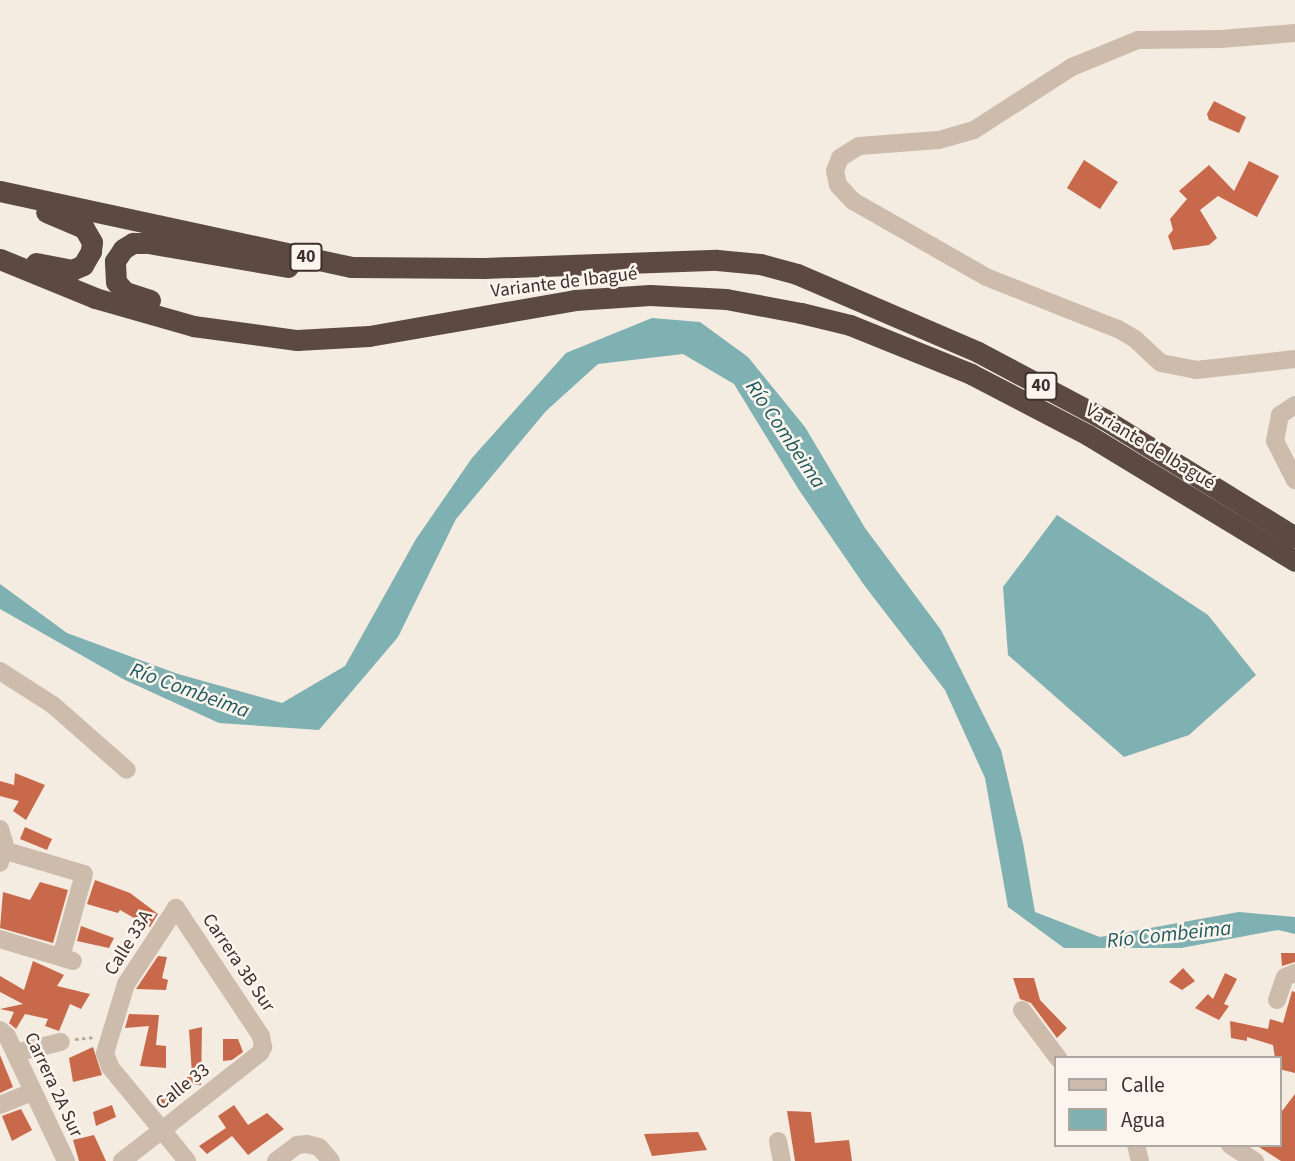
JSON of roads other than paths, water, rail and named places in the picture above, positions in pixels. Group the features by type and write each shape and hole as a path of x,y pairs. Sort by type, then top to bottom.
{"highway":[{"name":"Variante de Ibagué","path":"0,191 351,267 470,269 717,260 770,267 797,274 978,352 1104,419 1295,537"},
{"path":"0,196 77,223 85,228 92,242 89,258 72,270 0,253"},
{"path":"351,267 327,274 140,243 123,248 115,261 114,271 116,282 135,296 234,320 295,326 357,323 415,314 443,323"},
{"name":"Variante de Ibagué","path":"0,259 95,298 193,326 296,340 369,337 575,300 650,295 726,299 801,313 850,325 971,373 1088,435 1295,561"}],"street":[{"path":"1295,33 1220,39 1138,40 1072,67 974,130 938,140 859,146 840,158 835,171 838,185 853,201 986,277 1118,329 1135,339 1161,363 1196,370 1295,359"},
{"path":"1295,405 1280,415 1275,441 1295,480"},
{"path":"0,671 53,705 128,770"},
{"path":"0,939 67,959 84,874 2,846"},
{"name":"Carrera 3B Sur","path":"176,908 264,1042"},
{"name":"Calle 33A","path":"162,1130 110,1067 106,1047 126,984 176,908"},
{"path":"1277,1000 1285,977 1295,973"},
{"path":"1022,1010 1056,1056"},
{"name":"Carrera 2A Sur","path":"0,1030 8,1036 58,1159"},
{"path":"15,1053 61,1042"},
{"name":"Calle 33","path":"122,1161 260,1053 264,1042"},
{"path":"0,1105 32,1093"},
{"path":"162,1130 187,1161"},
{"path":"778,1141 782,1161"},
{"path":"276,1161 297,1145 307,1144 319,1147 331,1161"},
{"path":"1233,1147 1255,1161"}],"water":[{"name":"Río Combeima","path":"652,318 700,322 748,357 805,427 865,528 941,630 1001,750 1023,843 1035,912 1100,937 1239,912 1295,917 1295,934 1278,930 1181,948 1064,948 1008,907 985,778 945,690 864,585 799,490 734,384 683,354 598,364 546,411 456,519 398,637 319,730 219,723 125,680 0,609 0,584 67,633 178,674 282,703 345,666 416,539 472,458 566,353"},
{"path":"1057,515 1208,615 1256,675 1189,735 1124,757 1008,655 1003,587"}]}
